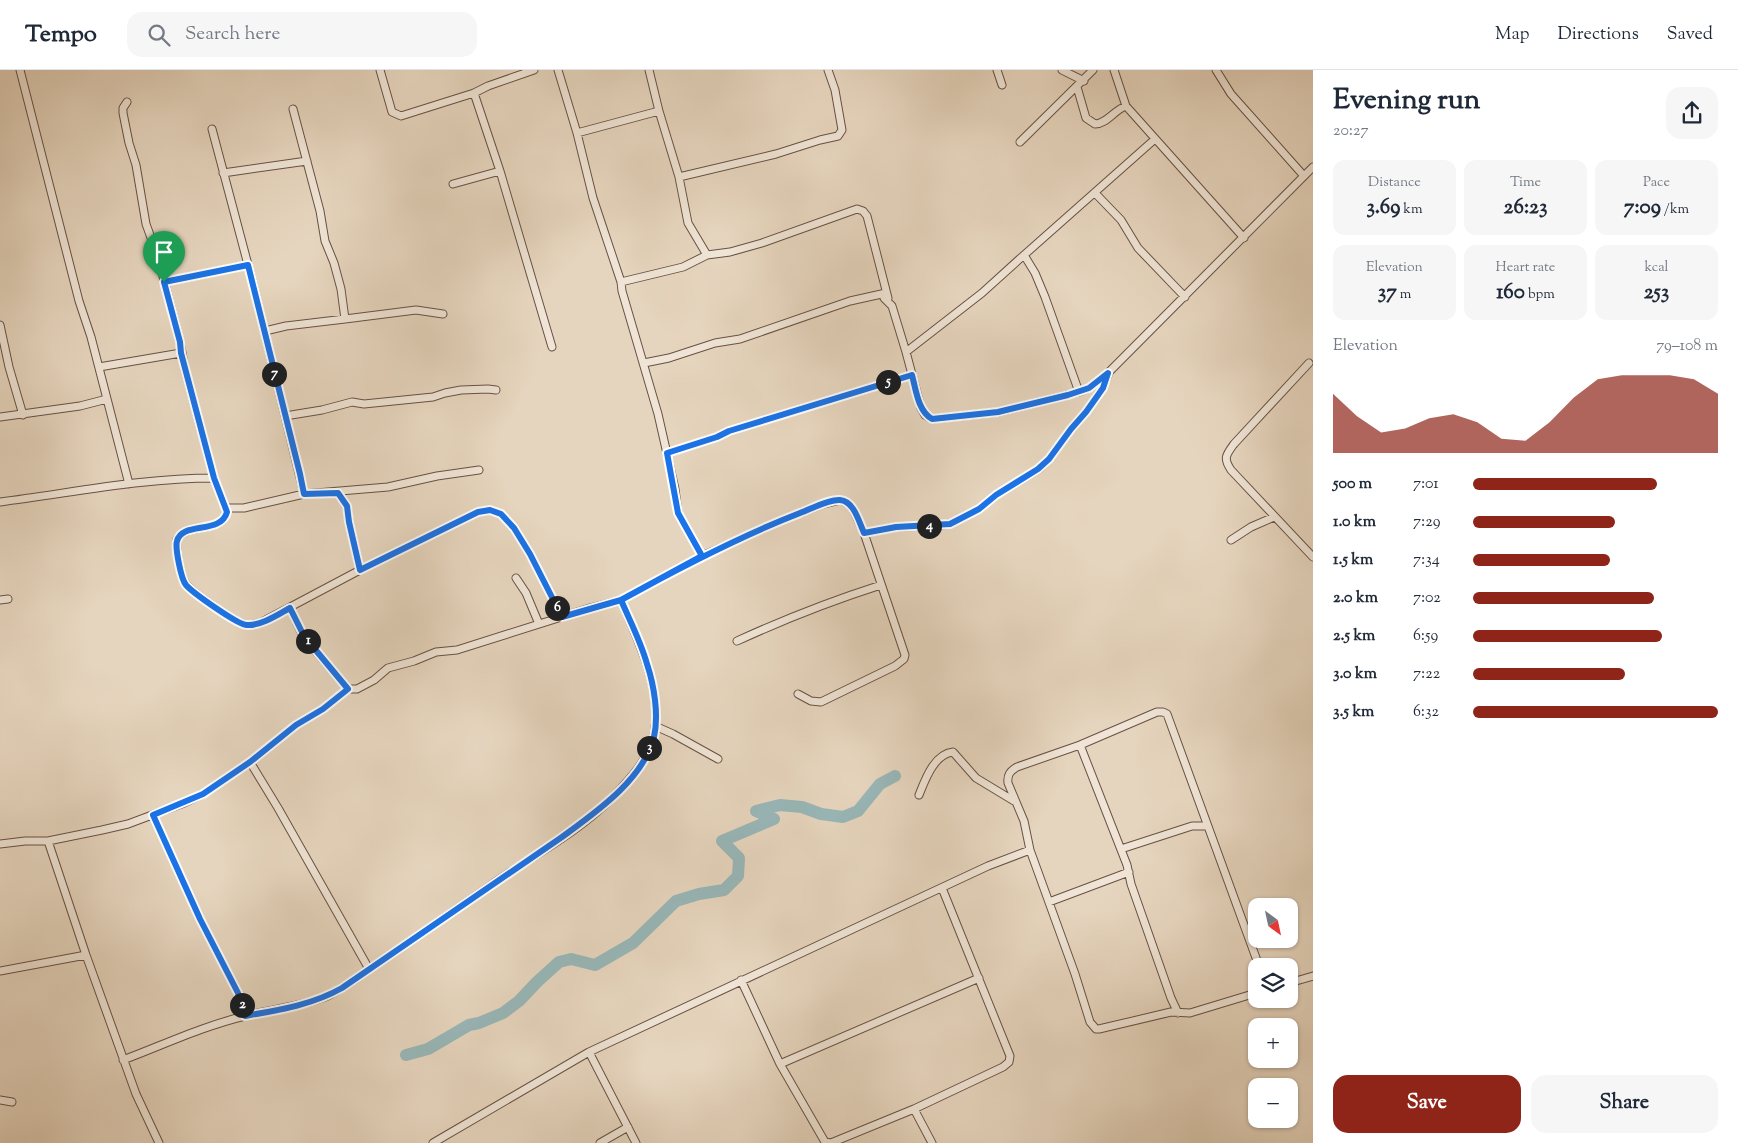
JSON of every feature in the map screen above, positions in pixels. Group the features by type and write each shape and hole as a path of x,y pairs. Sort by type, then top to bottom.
{"street":[{"path":"20,70 79,301 99,367 129,484"},
{"path":"380,70 392,112 401,116 474,93 488,86 534,70"},
{"path":"558,70 577,132 593,198 621,282 644,363 667,453 678,513 702,556"},
{"path":"649,70 679,178 688,223 707,255"},
{"path":"679,178 776,154 838,136 842,130 835,90 828,70"},
{"path":"997,70 1002,85"},
{"path":"1062,70 1084,81"},
{"path":"1020,142 1084,81 1093,70"},
{"path":"1114,70 1126,106 1244,238"},
{"path":"1216,70 1231,94 1304,176"},
{"path":"1077,87 1086,118 1095,124 1102,124 1114,112 1126,106"},
{"path":"474,93 500,171 552,347"},
{"path":"128,102 123,108 123,114 128,143 136,165 146,224 158,257 214,478 227,512 223,520 217,524 190,530 180,534 177,539 180,573 186,585 238,622 248,625 260,623 360,570 478,512 490,510 501,514 514,528 530,554 562,617"},
{"path":"293,109 326,241 341,289 345,320"},
{"path":"577,132 659,111"},
{"path":"212,129 265,331 304,494"},
{"path":"906,352 982,292 1155,139"},
{"path":"223,173 307,161"},
{"path":"621,282 683,267 707,255 730,252 762,243 857,209 863,211 867,216 889,302 925,415 932,419 998,412 1089,388 1108,373 1313,167"},
{"path":"453,184 500,171"},
{"path":"1095,193 1121,220 1138,248 1184,297"},
{"path":"1024,255 1035,273 1079,392"},
{"path":"164,282 248,265"},
{"path":"644,363 669,358 715,343 740,339 850,300 886,293 884,298 889,302"},
{"path":"265,331 286,326 416,310 443,314"},
{"path":"0,325 9,367 23,415"},
{"path":"99,367 181,353"},
{"path":"1312,362 1234,444 1226,459 1226,463 1313,557"},
{"path":"864,533 896,527 950,524 979,509 996,495 1038,469 1049,459 1103,388 1108,373"},
{"path":"667,453 717,437 729,431 912,375"},
{"path":"285,416 322,410 352,402 364,404 433,396 461,390 488,388 496,390"},
{"path":"0,417 80,406 107,399"},
{"path":"226,508 244,508 304,494 338,493 388,487 437,476 479,470"},
{"path":"0,502 129,484 191,478 214,478"},
{"path":"338,493 347,506 360,570"},
{"path":"0,844 48,841 128,824 153,815 203,794 250,762 296,725 323,709 348,689 356,688 374,680 388,668 414,662 436,652 457,650 621,600 702,556 782,520 823,504 840,500 849,504 853,509 864,533 905,655 904,659 895,666 821,702 811,701 798,694"},
{"path":"1231,540 1251,527 1274,517"},
{"path":"516,578 526,593 539,624"},
{"path":"736,641 794,615 881,585"},
{"path":"0,600 8,599"},
{"path":"123,1060 207,1027 245,1016 294,1007 327,997 562,837 610,800 639,768 651,744 655,726 652,685 647,663 621,600"},
{"path":"290,608 304,636 348,689"},
{"path":"1248,995 1190,1013 1162,1014 1099,1029 1093,1026 1030,850 1024,821 1014,801 1007,778 1013,769 1080,746 1157,712 1167,714 1256,958"},
{"path":"655,726 718,759"},
{"path":"1080,746 1121,849 1134,893 1171,998 1178,1012"},
{"path":"920,795 926,777 934,764 946,753 953,752 976,778 1014,801"},
{"path":"250,762 369,969"},
{"path":"153,815 200,919 238,993 245,1016"},
{"path":"1121,849 1192,826 1207,826"},
{"path":"48,841 123,1060 136,1094 159,1143"},
{"path":"433,1143 589,1052 988,866 1030,850"},
{"path":"1049,902 1129,872"},
{"path":"741,980 780,1064 824,1141 831,1143 914,1109 1003,1067 1009,1062 1010,1056 942,888"},
{"path":"0,971 86,955"},
{"path":"1298,980 1313,976"},
{"path":"780,1064 979,978"},
{"path":"589,1052 636,1143"},
{"path":"0,1100 12,1102"},
{"path":"914,1109 932,1143"},
{"path":"600,1143 628,1127"}],"waterway":[{"path":"406,1055 428,1049 469,1025 503,1013 519,1001 559,962 571,959 595,965 633,943 676,901 699,894 724,890 738,876 739,858 722,841 774,819 756,811 780,805 802,807 821,814 843,817 858,811 880,784 895,776"}],"route":[{"path":"164,282 214,478 227,512 226,517 217,524 180,534 177,539 180,573 186,585 238,622 248,625 260,623 290,608 304,636 348,689 339,698 296,725 268,749 203,794 153,815 200,919 238,993 245,1016 308,1003 327,997 342,988 595,813 610,800 639,768 654,736 655,716 652,685 647,663 621,600 702,556 782,520 823,504 840,500 849,504 853,509 864,533 896,527 950,524 979,509 996,495 1038,469 1049,459 1103,388 1108,373 1084,391 998,412 932,419 925,415 912,375 729,431 717,437 667,453 678,513 702,556 656,581 621,600 562,617 540,577 530,554 514,528 501,514 490,510 478,512 360,570 347,506 338,493 304,494 248,265 164,282"}]}
